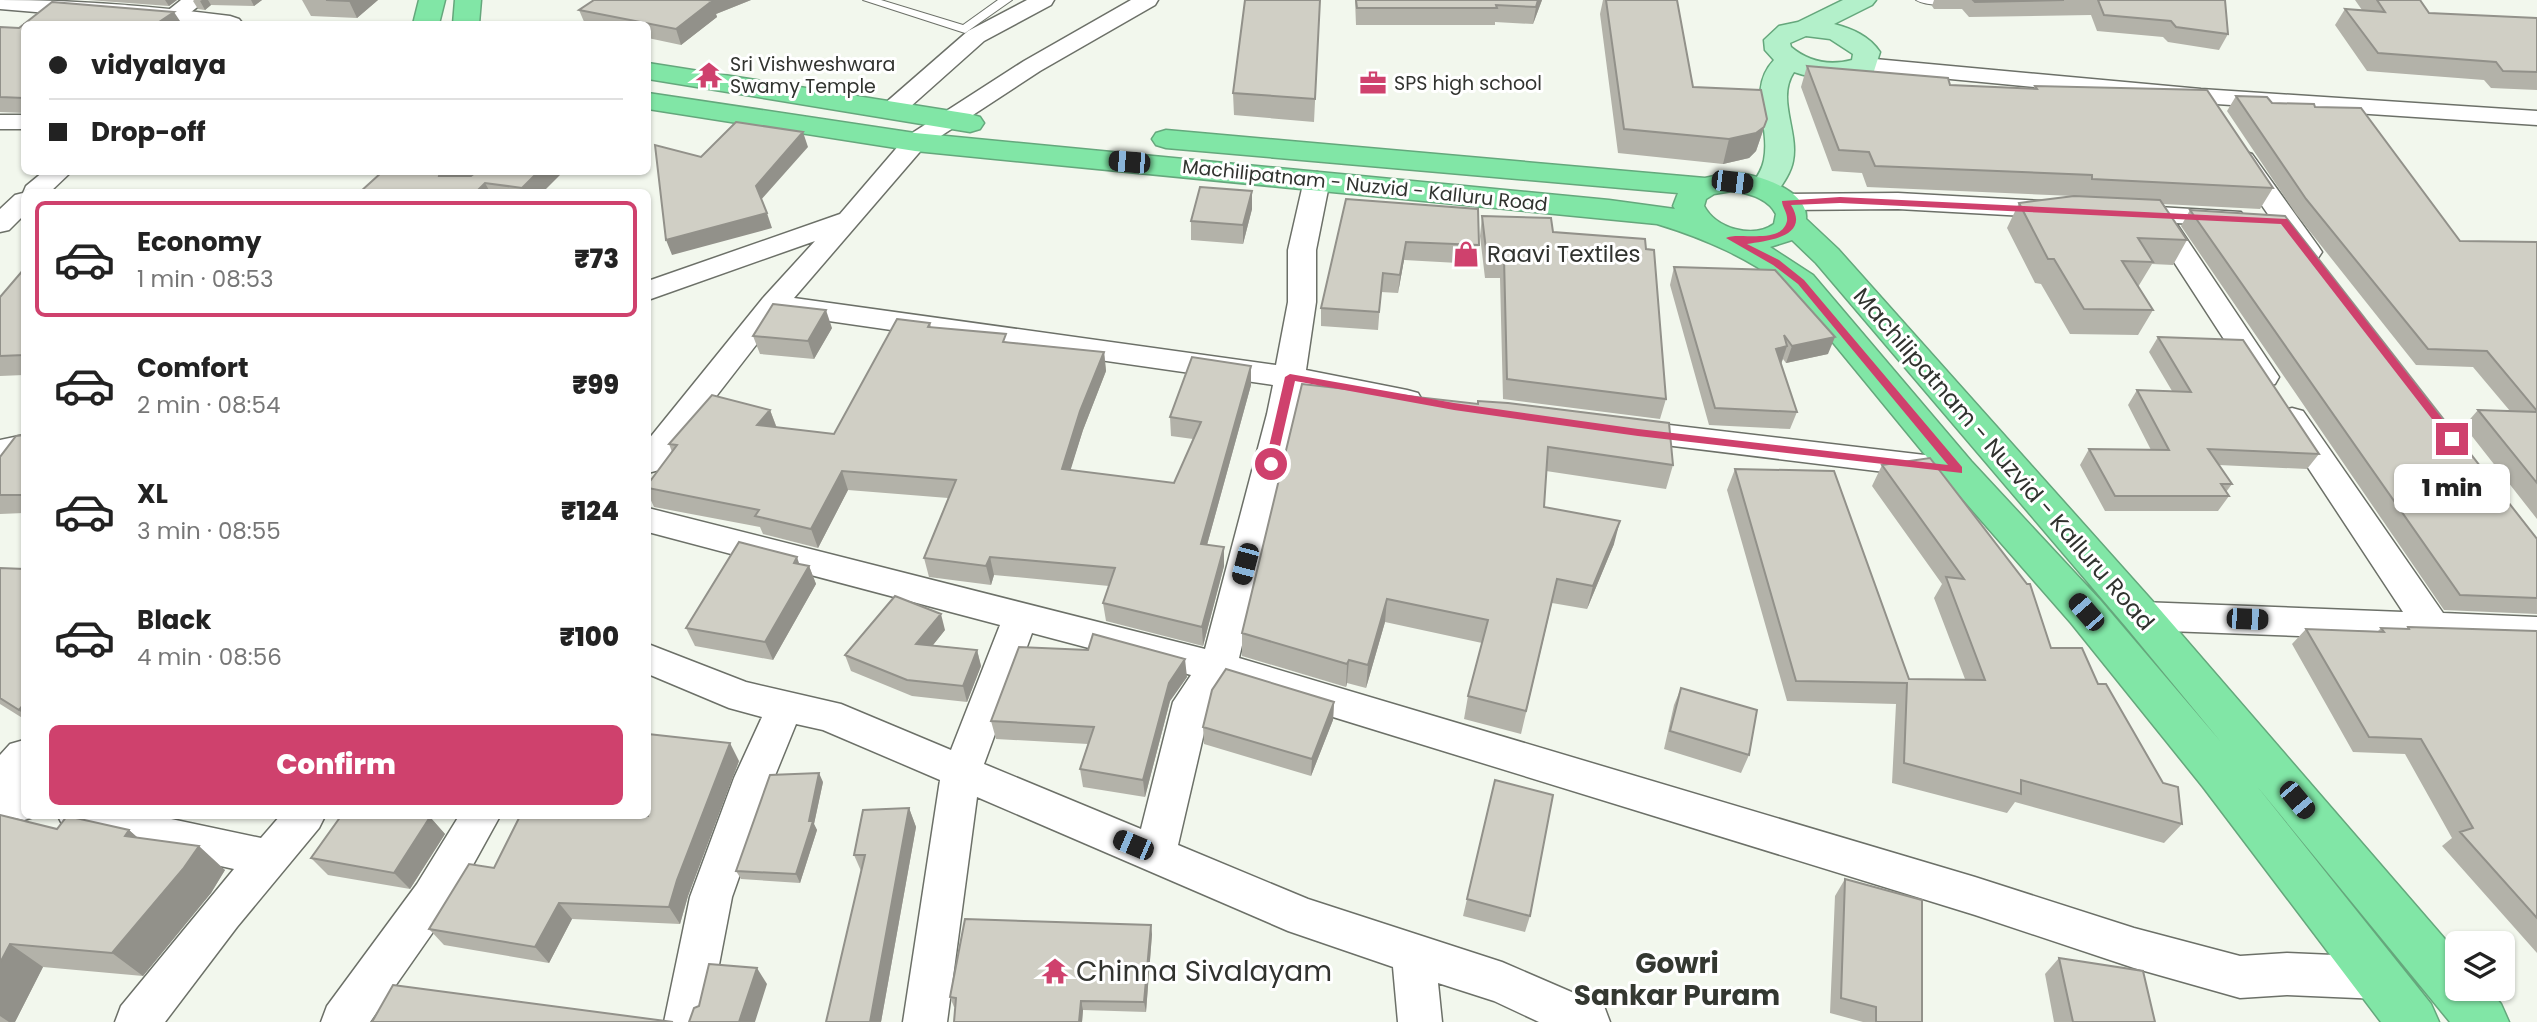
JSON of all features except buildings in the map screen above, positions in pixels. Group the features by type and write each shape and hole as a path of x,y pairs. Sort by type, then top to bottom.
{"highway":[{"path":"427,21 432,0"},
{"path":"466,21 468,0"},
{"name":"Machilipatnam - Nuzvid - Kalluru Road","path":"651,71 947,121 1703,186 1732,182 1780,205 2141,616 2483,1022"},
{"name":"Machilipatnam - Nuzvid - Kalluru Road","path":"651,101 915,142 1661,215 1718,234 1776,262 1801,282 1958,470 2086,612 2218,773 2413,1022"},
{"path":"1703,186 1693,193 1688,201 1689,211 1695,220 1718,234 1747,241 1777,236 1787,230 1780,205"}],"main road":[{"path":"1862,1 1866,59 1843,72 1815,71 1789,61 1778,50 1777,40 1788,32 1806,28 1862,1"},
{"path":"1806,28 1829,30 1854,39 1866,59"},
{"path":"1780,205 1780,134 1771,86 1782,66 1789,61"}],"street":[{"path":"172,16 195,0"},
{"path":"891,110 976,36 1043,0"},
{"path":"651,458 773,304 915,142 1088,31 1147,0"},
{"path":"0,1 208,21"},
{"path":"1866,59 2201,96 2537,118"},
{"path":"2201,96 2284,221 2326,275"},
{"path":"0,122 21,122"},
{"path":"38,189 54,175"},
{"path":"1156,855 1192,702 1218,667 1255,526 1290,377 1302,302 1302,250 1317,180"},
{"path":"1780,205 1898,201 2284,221"},
{"path":"2157,215 2431,626"},
{"path":"651,290 849,220"},
{"path":"773,304 1290,377 1441,405"},
{"path":"1598,427 1958,470"},
{"path":"651,521 1218,667 1975,896 2134,948 2240,977 2287,974 2380,978"},
{"path":"2141,616 2537,631"},
{"path":"925,1022 961,773 1020,618"},
{"path":"651,660 742,697 828,715 1303,918 1502,983 1588,1022"},
{"path":"687,1022 711,897 754,778 785,706"},
{"path":"0,781 21,759"},
{"path":"0,798 21,802"},
{"path":"92,819 268,858"},
{"path":"136,1022 302,819"},
{"path":"343,1022 432,898 478,819"},
{"path":"1414,954 1420,1022"}],"lane":[{"path":"869,0 965,29 1006,0"},
{"path":"1922,0 1974,2"}],"place":[{"name":"Sri Vishweshwara Swamy Temple","path":"709,75"},
{"name":"SPS high school","path":"1373,83"},
{"name":"Raavi Textiles","path":"1466,254"},
{"name":"Chinna Sivalayam","path":"1055,971"}],"district":[{"name":"Gowri Sankar Puram","path":"1677,979"}],"route":[{"path":"1271,464 1290,377 1454,407 1958,470 1801,282 1776,262 1730,238 1763,240 1787,230 1791,222 1791,212 1785,202 1840,200 2284,221 2452,439"}]}
